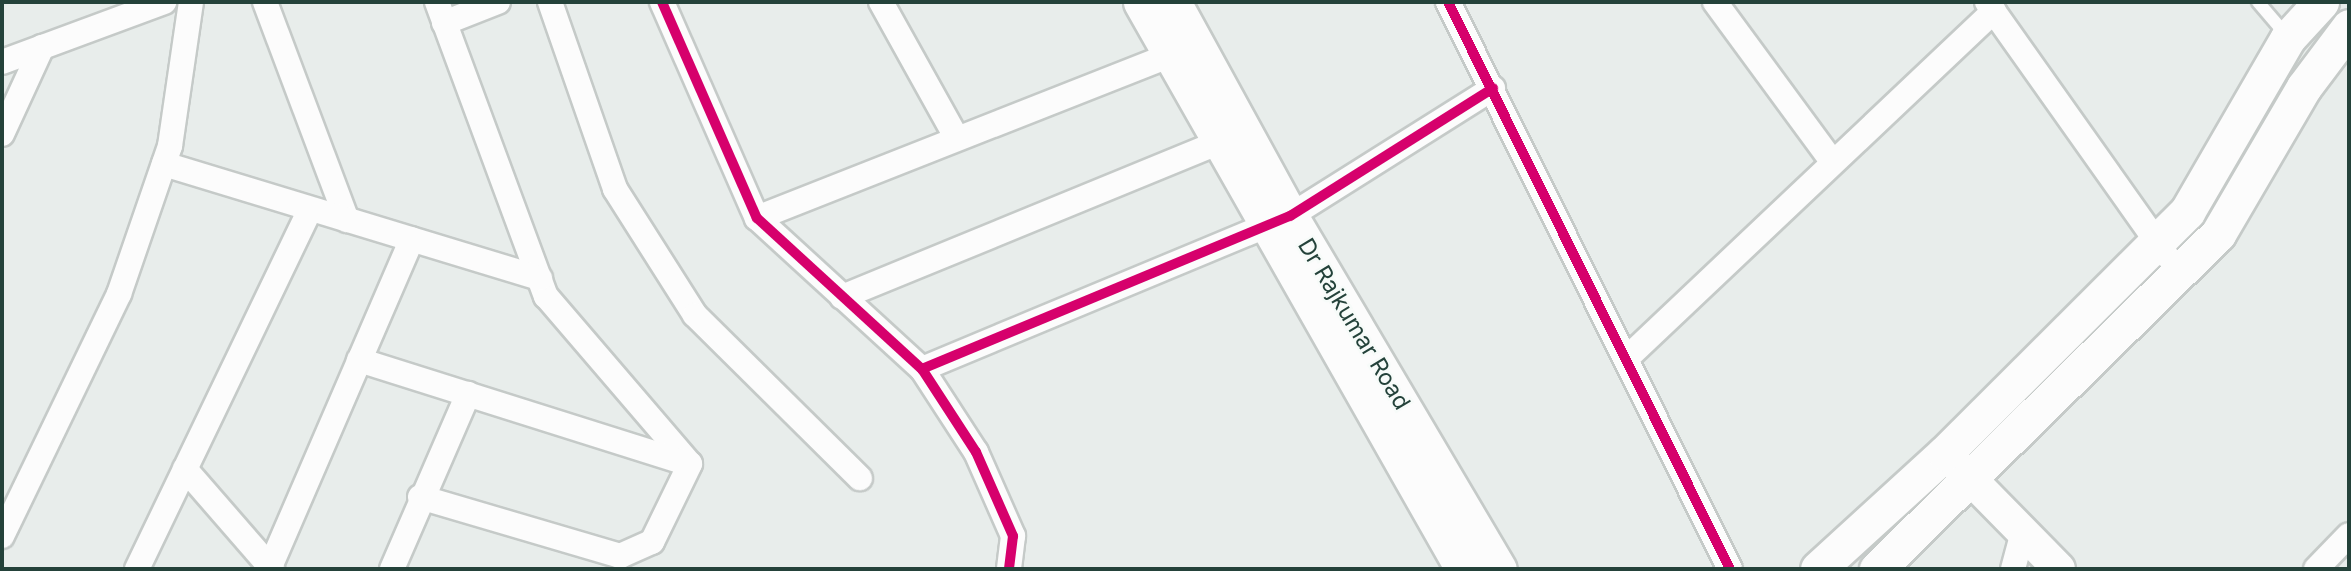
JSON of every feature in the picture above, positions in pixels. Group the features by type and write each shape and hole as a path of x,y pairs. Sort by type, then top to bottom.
{"main road":[{"name":"Dr Rajkumar Road","path":"1141,2 1218,143 1277,221 1499,569"},
{"name":"Dr Rajkumar Road","path":"1173,2 1277,221 1463,569"},
{"path":"1818,569 1945,453 2154,241 2187,212 2288,37 2321,2"},
{"path":"1877,569 2218,234 2297,98 2349,27"}],"street":[{"path":"2,62 164,2"},
{"path":"2,536 119,294 164,164 191,2"},
{"path":"265,2 347,220"},
{"path":"498,2 440,12 547,296 690,464"},
{"path":"551,2 615,189 695,315 860,478"},
{"path":"662,2 757,218 922,369 1002,503 1013,536 1009,569"},
{"path":"881,2 956,137"},
{"path":"1448,2 1730,569"},
{"path":"1715,2 1832,161"},
{"path":"1627,358 1990,7 2154,241 2180,271"},
{"path":"2,134 42,47"},
{"path":"757,218 956,137 1170,55"},
{"path":"922,369 1277,221 1493,88"},
{"path":"842,297 1218,143"},
{"path":"164,164 540,278"},
{"path":"137,569 310,209"},
{"path":"186,469 271,568 412,239"},
{"path":"359,360 690,464"},
{"path":"392,569 420,497 468,394"},
{"path":"1945,453 2059,569"},
{"path":"420,497 620,555 652,542 690,464"},
{"path":"2013,569 2023,532"},
{"path":"2316,569 2348,538"}],"lane":[{"path":"2258,2 2288,37"}],"cycle path":[{"path":"662,2 757,218 922,369 976,452 1013,536 1009,569"},
{"path":"1448,2 1730,569"},
{"path":"922,369 1290,216 1493,88"}]}
